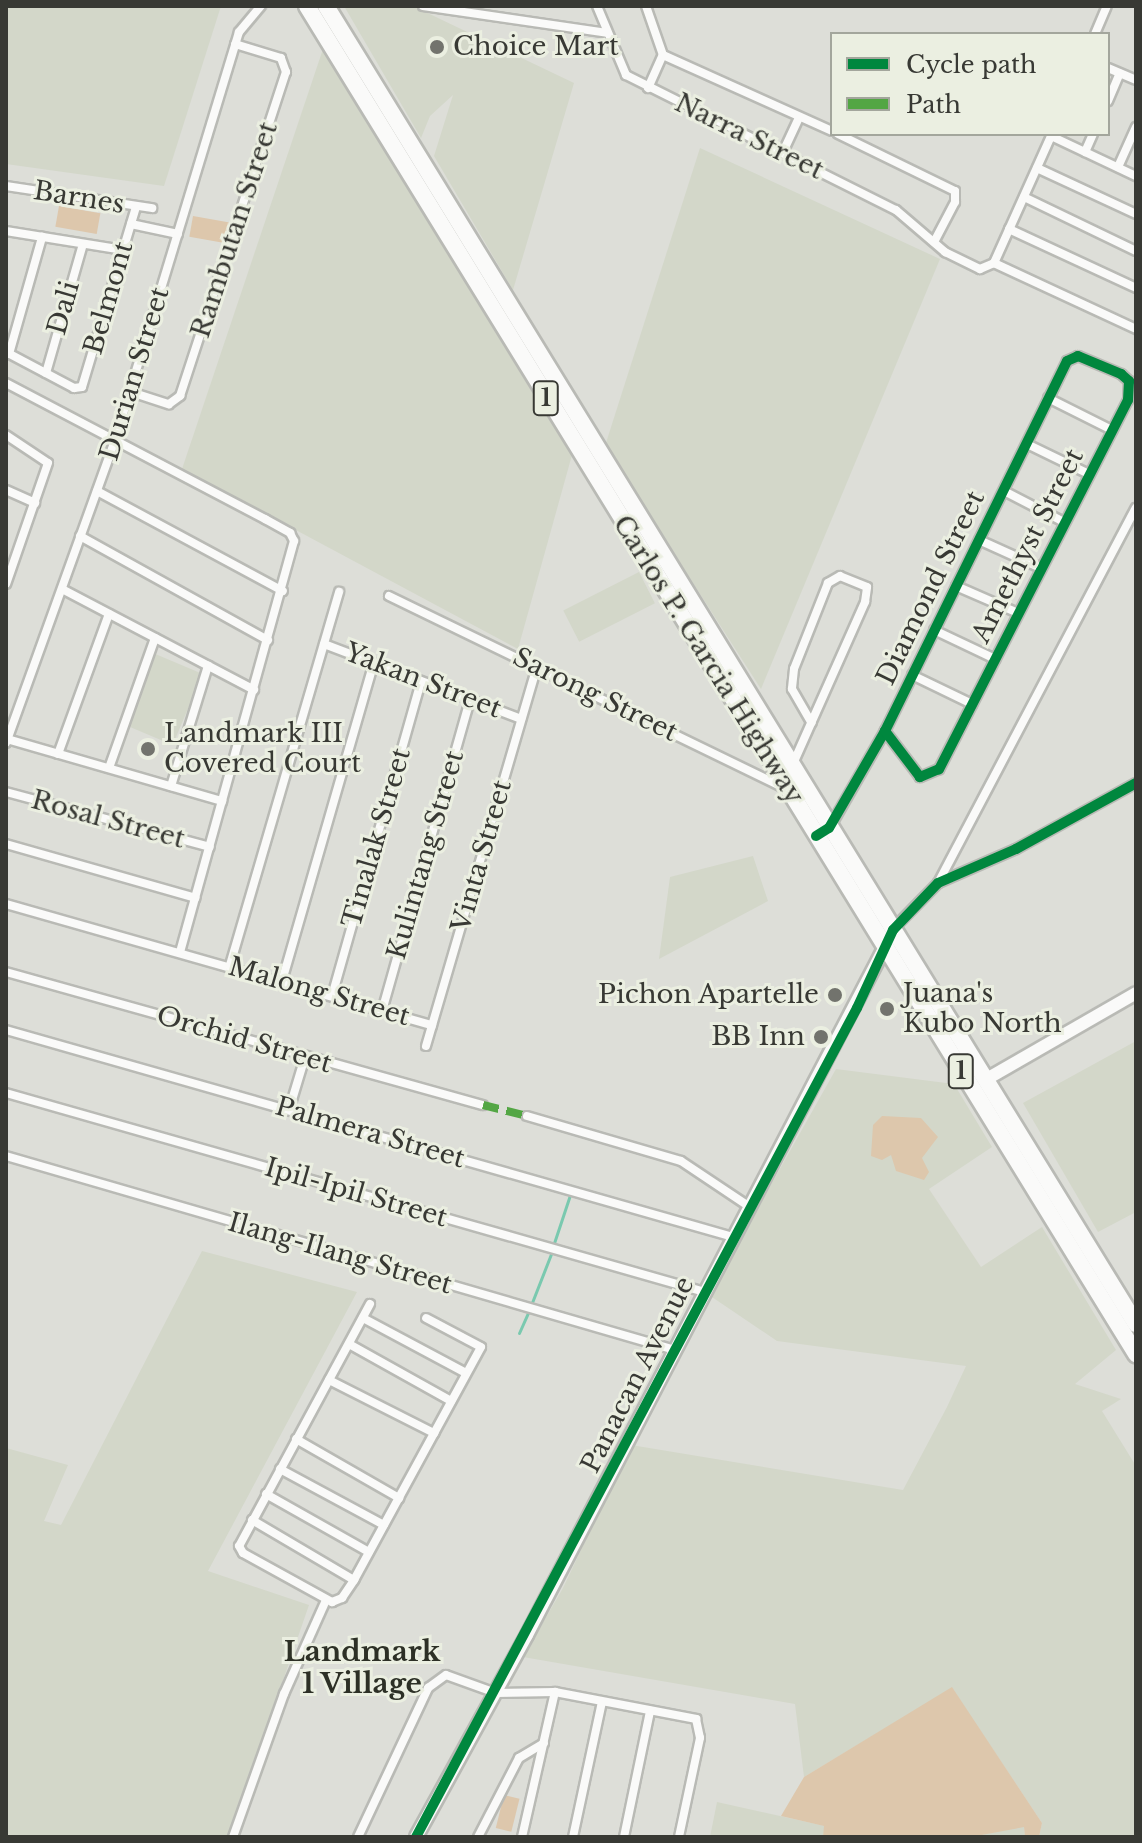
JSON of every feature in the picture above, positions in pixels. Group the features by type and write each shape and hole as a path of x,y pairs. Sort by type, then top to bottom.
{"highway":[{"name":"Carlos P. Garcia Highway","path":"307,6 793,779"},
{"name":"Carlos P. Garcia Highway","path":"326,6 793,779 886,949 985,1080 1021,1153 1136,1324"},
{"name":"Carlos P. Garcia Highway","path":"823,832 893,930 935,1013 1021,1153 1136,1354"}],"street":[{"name":"Durian Street","path":"7,741 131,392 235,44 244,22 261,6"},
{"path":"423,6 607,33"},
{"name":"Narra Street","path":"597,6 620,68 648,88 896,210 934,242 980,269 994,263"},
{"path":"646,6 663,55 648,88"},
{"path":"1096,32 1107,6"},
{"name":"Rambutan Street","path":"131,392 169,404 178,401 286,72 281,58 235,44"},
{"path":"663,55 830,130"},
{"path":"1110,69 1136,80"},
{"path":"1110,96 1120,73"},
{"path":"783,152 799,117"},
{"path":"1118,167 1134,139 1136,127"},
{"path":"842,136 956,194 934,242"},
{"path":"1052,136 994,263 1136,329"},
{"path":"1054,136 1136,176"},
{"path":"1085,152 1092,136"},
{"path":"1037,168 1136,214"},
{"name":"Barnes","path":"6,186 152,208"},
{"path":"1024,197 1136,251"},
{"name":"Belmont","path":"46,373 80,388 136,207"},
{"path":"131,224 178,234"},
{"path":"1009,229 1136,288"},
{"path":"6,231 123,250"},
{"path":"42,237 8,353 46,373"},
{"name":"Dali","path":"46,373 83,244"},
{"name":"Diamond Street","path":"823,832 885,731 1067,361 1078,356"},
{"name":"Amethyst Street","path":"885,731 913,772 929,777 939,769 1128,400 1129,381 1078,356"},
{"path":"6,383 290,533 294,547 283,591 180,951"},
{"path":"1048,398 1112,430"},
{"path":"6,435 47,460 6,584"},
{"path":"1027,444 1089,474"},
{"path":"6,490 35,503"},
{"path":"97,491 283,591"},
{"path":"1004,491 1064,522"},
{"path":"893,930 938,883 1136,508"},
{"path":"80,536 268,640"},
{"path":"979,540 1041,568"},
{"path":"793,779 812,723 867,596 867,587 840,576 828,583 794,669 792,689 812,723"},
{"path":"956,586 1018,613"},
{"path":"62,589 254,690"},
{"path":"230,965 339,592"},
{"name":"Sarong Street","path":"389,596 537,666 793,779"},
{"path":"58,754 109,614"},
{"path":"934,630 995,659"},
{"path":"109,768 155,638"},
{"name":"Yakan Street","path":"324,644 521,719"},
{"path":"282,981 374,663"},
{"path":"171,786 208,666"},
{"name":"Vinta Street","path":"426,1046 537,666"},
{"path":"912,675 972,704"},
{"name":"Tinalak Street","path":"332,996 421,681"},
{"name":"Kulintang Street","path":"382,1011 470,700"},
{"path":"7,741 222,801"},
{"path":"938,883 1016,849 1136,783"},
{"name":"Rosal Street","path":"6,792 210,847"},
{"path":"6,844 195,898"},
{"name":"Malong Street","path":"6,904 230,965 432,1025"},
{"name":"Panacan Avenue","path":"416,1837 496,1693 886,949 893,930"},
{"name":"Orchid Street","path":"6,972 483,1105"},
{"path":"985,1080 1136,993"},
{"name":"Palmera Street","path":"6,1030 733,1237"},
{"path":"289,1110 305,1057"},
{"name":"Ipil-Ipil Street","path":"6,1093 705,1292"},
{"path":"527,1116 681,1161 750,1207"},
{"name":"Ilang-Ilang Street","path":"6,1156 675,1350"},
{"path":"370,1304 252,1520 240,1550 326,1600 338,1601 354,1580 481,1347 426,1318"},
{"path":"363,1318 466,1373"},
{"path":"349,1344 451,1401"},
{"path":"329,1380 434,1433"},
{"path":"296,1439 399,1498"},
{"path":"280,1469 384,1525"},
{"path":"266,1494 369,1552"},
{"path":"252,1520 354,1580"},
{"path":"233,1837 284,1694 326,1600"},
{"path":"358,1837 433,1680 446,1675 496,1693 555,1692 691,1718 699,1723 700,1738 679,1837"},
{"path":"522,1837 555,1692"},
{"path":"573,1837 602,1702"},
{"path":"624,1837 650,1711"},
{"path":"478,1837 519,1758 544,1743"}],"shaded area":[{"path":"6,6 221,6 164,186 6,164"},
{"path":"344,6 413,6 574,83 513,290 434,156 453,95 430,116 421,138"},
{"path":"324,46 572,455 518,649 182,469"},
{"path":"700,148 940,259 761,689 605,446"},
{"path":"59,206 100,213 97,234 55,227"},
{"path":"193,216 232,223 229,244 189,237"},
{"path":"639,572 655,603 579,642 563,611"},
{"path":"153,653 203,674 173,745 123,724"},
{"path":"753,856 768,901 659,959 670,877"},
{"path":"1136,1041 1136,1212 1098,1232 1023,1103"},
{"path":"836,1069 954,1084 992,1147 929,1189 981,1267 1042,1227 1116,1350 1075,1384 1121,1399 1102,1411 1136,1466 1136,1837 1039,1837 1042,1823 952,1688 804,1777 795,1704 523,1657 563,1588 631,1445 903,1490 966,1366 777,1341 709,1295"},
{"path":"882,1116 921,1118 938,1137 922,1158 929,1172 924,1180 896,1171 891,1155 882,1160 871,1156 873,1125"},
{"path":"202,1251 357,1292 208,1571 309,1605 229,1837 6,1837 6,1448 68,1465 44,1521 61,1525"},
{"path":"952,1687 1042,1823 1039,1837 1025,1837 1024,1827 971,1837 823,1837 824,1826 781,1816 804,1777"},
{"path":"504,1795 520,1799 511,1832 496,1828"},
{"path":"717,1802 825,1826 823,1837 710,1837"},
{"path":"1024,1826 1025,1837 971,1837"}],"waterway":[{"path":"553,1246 570,1195"},
{"path":"531,1305 551,1254"},
{"path":"519,1333 528,1313"}],"marked path":[{"path":"483,1105 527,1116"}],"cycle path":[{"path":"816,836 829,828 885,731 1067,361 1078,356 1121,374 1129,381 1128,400 939,769 920,777 885,731"},
{"path":"416,1837 857,1008 893,930 938,883 1016,849 1136,783"}],"place":[{"name":"Choice Mart","path":"437,47"},
{"name":"Landmark III Covered Court","path":"148,749"},
{"name":"Pichon Apartelle","path":"835,995"},
{"name":"Juana's Kubo North","path":"887,1009"},
{"name":"BB Inn","path":"821,1037"}],"district":[{"name":"Landmark 1 Village","path":"362,1668"}]}
